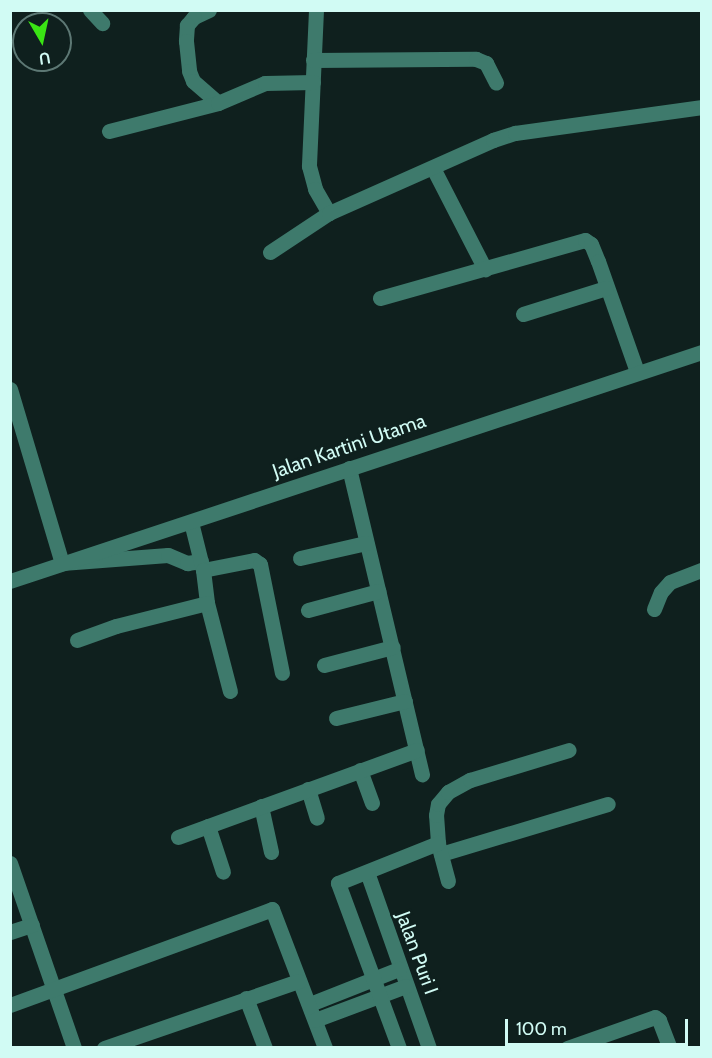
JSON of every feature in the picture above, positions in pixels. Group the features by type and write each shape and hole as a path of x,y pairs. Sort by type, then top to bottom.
{"street":[{"path":"90,10 102,23"},
{"path":"209,10 194,17 187,25 189,71 193,81 218,103"},
{"path":"316,10 309,166 315,189 328,213"},
{"path":"314,60 476,59 486,63 496,83"},
{"path":"109,131 218,103 265,83 313,82"},
{"path":"270,252 328,213 493,140 516,133 702,107"},
{"path":"433,168 485,269"},
{"path":"380,298 585,240 591,244 637,372"},
{"path":"523,314 606,288"},
{"name":"Jalan Kartini Utama","path":"10,580 702,352"},
{"path":"10,389 62,563 168,555 202,566 258,561 264,573 282,673"},
{"path":"349,468 422,774"},
{"path":"191,522 202,566 207,603 230,691"},
{"path":"300,558 366,543"},
{"path":"654,609 661,592 670,582 702,570"},
{"path":"308,610 379,591"},
{"path":"77,640 116,626 207,603"},
{"path":"324,664 393,647"},
{"path":"336,718 405,701"},
{"path":"178,837 417,750"},
{"path":"448,881 439,849 438,804 448,792 470,780 569,750"},
{"path":"360,770 372,803"},
{"path":"308,789 317,818"},
{"path":"399,1047 338,883 439,849 608,804"},
{"path":"261,806 271,852"},
{"path":"208,826 223,872"},
{"path":"10,863 75,1047"},
{"name":"Jalan Puri I","path":"367,872 399,969 429,1047"},
{"path":"10,1005 272,909 325,1047"},
{"path":"10,932 32,925"},
{"path":"310,1004 399,969"},
{"path":"104,1047 299,981"},
{"path":"315,1020 406,986"},
{"path":"246,998 265,1047"},
{"path":"567,1047 585,1045 655,1017 659,1020 670,1047"}]}
